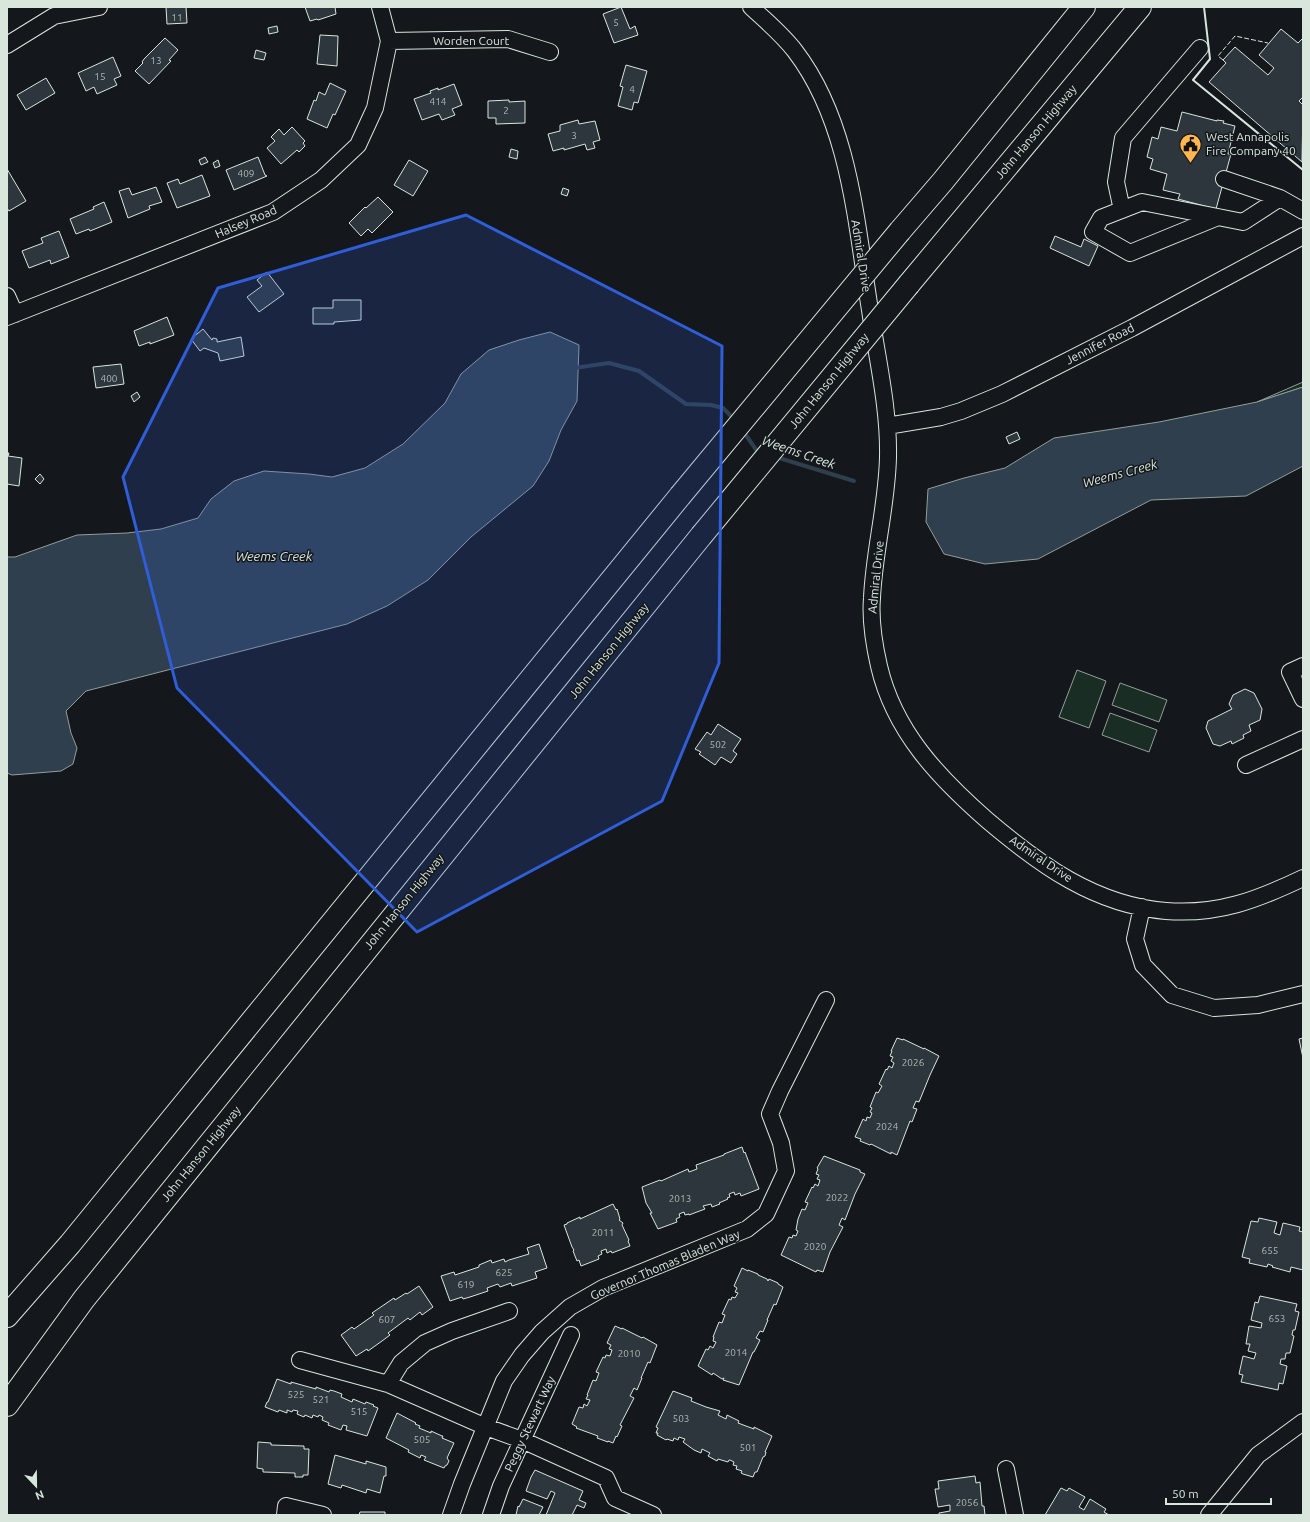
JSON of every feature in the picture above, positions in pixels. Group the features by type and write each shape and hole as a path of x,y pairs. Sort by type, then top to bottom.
{"highway":[{"path":"7,1316 70,1244 680,496 943,181 1084,7"},
{"name":"John Hanson Highway","path":"84,1299 701,536 1140,7"},
{"path":"7,1308 70,1244"},
{"path":"7,1383 84,1299"},
{"path":"7,1405 84,1299"}],"street":[{"path":"7,45 54,16 99,7"},
{"name":"Halsey Road","path":"11,316 273,212 321,180 358,145 375,108 389,41 380,7"},
{"name":"Admiral Drive","path":"751,7 780,34 805,65 824,100 838,137 848,177 887,426 887,480 873,582 873,638 880,670 895,713 916,748 960,796 1022,850 1080,886 1119,901 1166,911 1190,911 1233,906 1272,893 1303,878"},
{"name":"Worden Court","path":"389,41 508,38 550,52"},
{"path":"1122,210 1116,182 1123,138 1200,48"},
{"path":"1224,179 1280,198 1303,211"},
{"path":"1218,217 1130,252 1093,232 1101,218 1142,202 1218,217 1243,222 1280,198"},
{"name":"Jennifer Road","path":"887,426 941,417 973,407 1002,394 1132,328 1303,236"},
{"path":"7,296 11,316"},
{"path":"1303,666 1290,672 1303,699"},
{"path":"1246,765 1303,739"},
{"path":"1142,907 1135,939 1143,965 1172,995 1214,1008 1258,1005 1303,994"},
{"name":"Governor Thomas Bladen Way","path":"451,1515 504,1381 522,1355 542,1332 570,1307 603,1288 747,1229 766,1214 786,1171 781,1143 770,1114 826,1000"},
{"path":"388,1384 401,1363 425,1343 452,1331 509,1311"},
{"name":"Peggy Stewart Way","path":"491,1515 501,1486 571,1334"},
{"path":"300,1360 388,1384 486,1427 522,1440 606,1478 615,1498 653,1515"},
{"path":"1209,1515 1258,1455 1303,1422"},
{"path":"1006,1469 1015,1515"},
{"path":"285,1515 286,1506 323,1515"}],"highlighted area":[{"path":"466,215 722,346 719,663 662,801 417,932 177,688 123,477 218,288"}],"green space":[{"path":"1303,382 1303,387 1257,402"},
{"path":"1077,670 1106,681 1089,728 1059,717"},
{"path":"1120,683 1167,700 1159,722 1112,705"},
{"path":"1110,713 1157,730 1149,752 1102,735"}],"water":[{"name":"Weems Creek","path":"550,332 579,345 577,401 561,430 549,461 533,486 471,537 428,580 387,606 347,624 86,691 66,711 71,733 77,748 73,764 61,771 12,775 7,773 7,557 15,557 77,535 127,533 161,529 198,518 211,499 234,481 264,471 332,477 365,468 403,444 445,403 461,374 489,350"},
{"path":"1303,387 1303,466 1246,496 1151,500 1038,559 985,564 944,554 926,522 928,489 1005,468 1054,438 1159,422 1257,402"}],"building":[{"path":"166,7 186,7 187,23 167,24"},
{"path":"305,7 335,7 336,14 310,21"},
{"path":"621,7 630,29 635,26 638,35 614,43 603,14"},
{"path":"277,26 278,32 269,34 268,28"},
{"path":"1281,29 1298,43 1303,38 1303,97 1299,101 1303,105 1302,162 1209,82 1226,63 1223,60 1235,47 1268,75 1274,68 1259,55"},
{"path":"320,35 338,36 337,66 317,64"},
{"path":"165,38 178,50 169,60 171,61 149,84 135,71 143,63 142,62 144,59"},
{"path":"256,50 266,53 264,60 254,58"},
{"path":"113,57 121,76 114,79 117,85 97,94 94,87 86,91 78,73"},
{"path":"626,65 647,71 638,103 634,102 632,110 618,106 623,87 620,86"},
{"path":"46,78 55,93 26,110 17,95"},
{"path":"330,83 346,91 327,128 307,119 314,100 316,101 319,92 325,95"},
{"path":"454,84 462,105 452,109 455,115 442,120 439,114 422,120 414,99 431,93 430,91 438,88 438,90"},
{"path":"509,100 509,102 525,101 525,123 496,124 496,118 488,118 488,101"},
{"name":"West Annapolis Fire Company 40","path":"1182,112 1217,121 1224,121 1223,123 1235,126 1228,154 1231,154 1216,209 1178,199 1180,194 1163,190 1167,174 1150,169 1153,159 1147,157 1152,137 1158,139 1161,127 1177,131"},
{"path":"578,120 579,124 595,121 600,140 593,142 595,148 587,150 585,144 564,150 564,148 553,151 548,134 560,131 560,125"},
{"path":"292,127 305,141 303,143 305,146 299,152 297,150 281,164 267,148 275,141 271,137 279,129 284,135"},
{"path":"511,149 518,151 517,159 509,157"},
{"path":"205,157 208,162 201,165 199,160"},
{"path":"258,157 265,175 267,176 234,190 226,170"},
{"path":"218,160 220,166 215,168 213,163"},
{"path":"409,160 428,171 413,196 394,185"},
{"path":"7,169 26,201 9,211 7,208"},
{"path":"202,175 210,196 177,208 167,183 178,179 180,184"},
{"path":"156,187 162,202 149,206 150,209 128,218 119,191 129,188 132,195"},
{"path":"563,188 569,190 567,196 561,194"},
{"path":"378,197 393,212 372,233 368,229 361,236 349,223 365,207 366,208"},
{"path":"104,202 112,222 90,231 89,229 76,234 70,219 94,209 93,207"},
{"path":"59,231 69,257 51,264 50,260 29,268 22,251 43,243 41,238"},
{"path":"1055,236 1081,247 1084,239 1098,246 1089,266 1050,248"},
{"path":"267,272 284,294 259,312 247,297 262,286 257,280"},
{"path":"333,300 361,300 361,320 334,322 334,324 313,324 313,308 333,308"},
{"path":"167,317 174,335 150,344 150,342 139,346 134,331"},
{"path":"203,329 212,340 213,338 217,339 217,342 241,337 244,356 220,361 218,353 204,348 200,351 191,339"},
{"path":"121,364 124,384 96,388 93,367"},
{"path":"137,392 140,397 134,402 131,396"},
{"path":"1017,432 1020,439 1009,444 1006,437"},
{"path":"7,453 9,453 8,456 22,458 19,486 7,484"},
{"path":"40,474 44,479 40,484 35,479"},
{"path":"1245,689 1254,693 1262,709 1260,720 1249,725 1251,731 1243,735 1244,738 1232,744 1231,741 1220,746 1213,744 1206,728 1208,721 1232,709 1229,704 1233,695"},
{"path":"718,724 741,739 733,751 737,754 731,763 721,757 715,765 699,754 701,752 695,749 707,732 711,735"},
{"path":"897,1038 924,1048 939,1056 919,1102 916,1101 913,1108 917,1109 912,1122 910,1121 897,1155 860,1141 861,1139 855,1137 863,1119 866,1121 867,1117 870,1118 872,1108 870,1107 876,1092 878,1093 882,1086 879,1084 886,1069 887,1070 889,1066 892,1068 894,1063 891,1061 893,1057 890,1056"},
{"path":"1303,1038 1303,1058 1299,1039"},
{"path":"742,1147 759,1189 741,1196 740,1193 735,1195 734,1192 729,1194 730,1197 719,1203 720,1204 712,1207 711,1204 703,1206 705,1209 689,1215 685,1215 684,1212 679,1214 680,1217 676,1219 677,1222 658,1229 650,1213 652,1213 646,1203 642,1187 660,1180 661,1181 688,1169 689,1172 697,1169 696,1165"},
{"path":"824,1156 860,1170 860,1172 865,1174 845,1220 842,1218 839,1225 843,1227 830,1252 823,1272 817,1270 816,1272 781,1255 789,1237 792,1238 793,1235 796,1236 798,1231 796,1230 798,1219 802,1209 805,1210 808,1203 805,1202 812,1187 813,1188 815,1184 818,1186 820,1180 817,1179 819,1175 816,1174 817,1168"},
{"path":"613,1204 616,1210 617,1209 619,1220 623,1223 622,1225 629,1240 630,1246 612,1253 611,1251 607,1253 606,1249 601,1251 602,1254 598,1256 599,1259 581,1266 579,1260 577,1261 564,1225"},
{"path":"1259,1218 1277,1222 1274,1233 1280,1235 1283,1223 1300,1227 1299,1231 1303,1232 1303,1270 1291,1267 1290,1272 1272,1267 1273,1266 1268,1264 1267,1267 1249,1263 1250,1259 1242,1257 1251,1221 1258,1222"},
{"path":"539,1244 547,1268 535,1272 537,1278 512,1286 511,1283 500,1287 498,1284 487,1288 488,1291 463,1299 462,1297 450,1301 441,1276 454,1272 455,1275 479,1267 479,1265 491,1260 492,1263 504,1259 505,1262 529,1254 527,1248"},
{"path":"742,1268 758,1274 768,1281 769,1279 778,1283 783,1287 776,1305 774,1304 763,1332 760,1331 756,1338 760,1340 753,1352 739,1385 723,1380 724,1378 722,1379 713,1373 712,1375 698,1366 706,1349 708,1350 710,1346 713,1348 716,1342 713,1341 713,1337 719,1322 722,1323 725,1315 722,1314 729,1299 731,1300 732,1297 735,1298 738,1293 735,1292 737,1288 734,1286"},
{"path":"419,1286 433,1307 422,1315 420,1312 410,1320 408,1318 388,1333 390,1335 382,1341 368,1351 367,1349 356,1356 341,1335 352,1327 354,1329 374,1315 372,1313 394,1298 395,1300"},
{"path":"1260,1296 1297,1304 1295,1311 1299,1312 1295,1330 1293,1330 1292,1335 1294,1336 1290,1353 1286,1353 1285,1359 1281,1359 1280,1364 1287,1366 1283,1384 1279,1383 1278,1390 1241,1382 1243,1375 1239,1374 1243,1356 1254,1359 1256,1353 1248,1351 1250,1344 1246,1344 1249,1326 1261,1328 1262,1323 1251,1320 1255,1302 1258,1303"},
{"path":"615,1326 642,1338 643,1337 657,1345 650,1363 648,1362 637,1390 634,1388 630,1396 634,1398 620,1425 622,1426 613,1443 597,1438 598,1436 576,1428 577,1427 572,1424 579,1407 583,1408 584,1404 587,1406 590,1400 586,1399 587,1395 593,1380 596,1381 599,1373 596,1372 603,1357 605,1358 606,1355 610,1356 612,1350 609,1349 611,1345 607,1343"},
{"path":"277,1379 291,1384 291,1382 316,1389 316,1387 329,1392 330,1390 334,1391 342,1394 341,1397 352,1402 353,1399 365,1404 366,1402 374,1405 373,1406 378,1408 367,1436 346,1430 347,1426 343,1425 341,1430 328,1425 329,1423 322,1420 323,1417 319,1415 318,1417 313,1415 312,1418 305,1415 304,1417 297,1414 298,1411 293,1410 292,1412 287,1410 287,1413 279,1410 278,1412 265,1407"},
{"path":"673,1391 692,1398 691,1401 720,1411 718,1415 726,1419 727,1415 739,1421 738,1423 754,1429 754,1427 772,1436 765,1452 765,1456 763,1457 757,1472 755,1472 753,1477 741,1473 742,1471 736,1469 737,1466 733,1465 734,1462 730,1460 728,1462 718,1459 717,1461 708,1456 710,1453 702,1449 701,1453 694,1450 683,1442 685,1439 679,1437 678,1440 674,1438 673,1441 666,1440 657,1435 658,1433 656,1433 658,1428 656,1427"},
{"path":"397,1413 416,1423 415,1424 420,1426 419,1428 443,1436 442,1438 454,1443 447,1458 449,1461 444,1468 424,1460 426,1457 421,1455 420,1458 408,1452 409,1450 386,1438"},
{"path":"258,1442 271,1443 271,1445 304,1446 304,1449 309,1449 308,1475 303,1475 303,1477 295,1477 295,1473 263,1472 263,1469 257,1468"},
{"path":"335,1455 366,1464 366,1461 386,1467 386,1476 384,1476 380,1493 367,1489 366,1493 342,1485 341,1488 328,1484"},
{"path":"535,1470 583,1491 579,1500 586,1503 584,1508 577,1505 572,1515 546,1515 555,1493 551,1491 547,1499 526,1491"},
{"path":"975,1476 976,1483 980,1482 982,1506 984,1506 985,1515 939,1515 939,1513 950,1511 950,1505 938,1507 935,1489 939,1489 938,1481"},
{"path":"1061,1488 1067,1491 1069,1488 1085,1497 1079,1507 1084,1510 1090,1499 1106,1509 1104,1512 1109,1515 1045,1515"},
{"path":"523,1499 543,1507 539,1515 516,1515 518,1506 519,1507"},
{"path":"360,1512 385,1512 385,1515 359,1515"}],"waterway":[{"name":"Weems Creek","path":"574,368 609,363 639,371 686,404 711,405 723,408 734,419"},
{"name":"Weems Creek","path":"743,431 757,451 762,453"},
{"name":"Weems Creek","path":"776,457 854,481"}],"fence":[{"path":"1223,60 1218,56 1235,36 1268,43"}],"wall":[{"path":"1204,7 1210,59 1193,80 1303,170"}],"place":[{"name":"West Annapolis Fire Company 40","path":"1190,164"}]}
